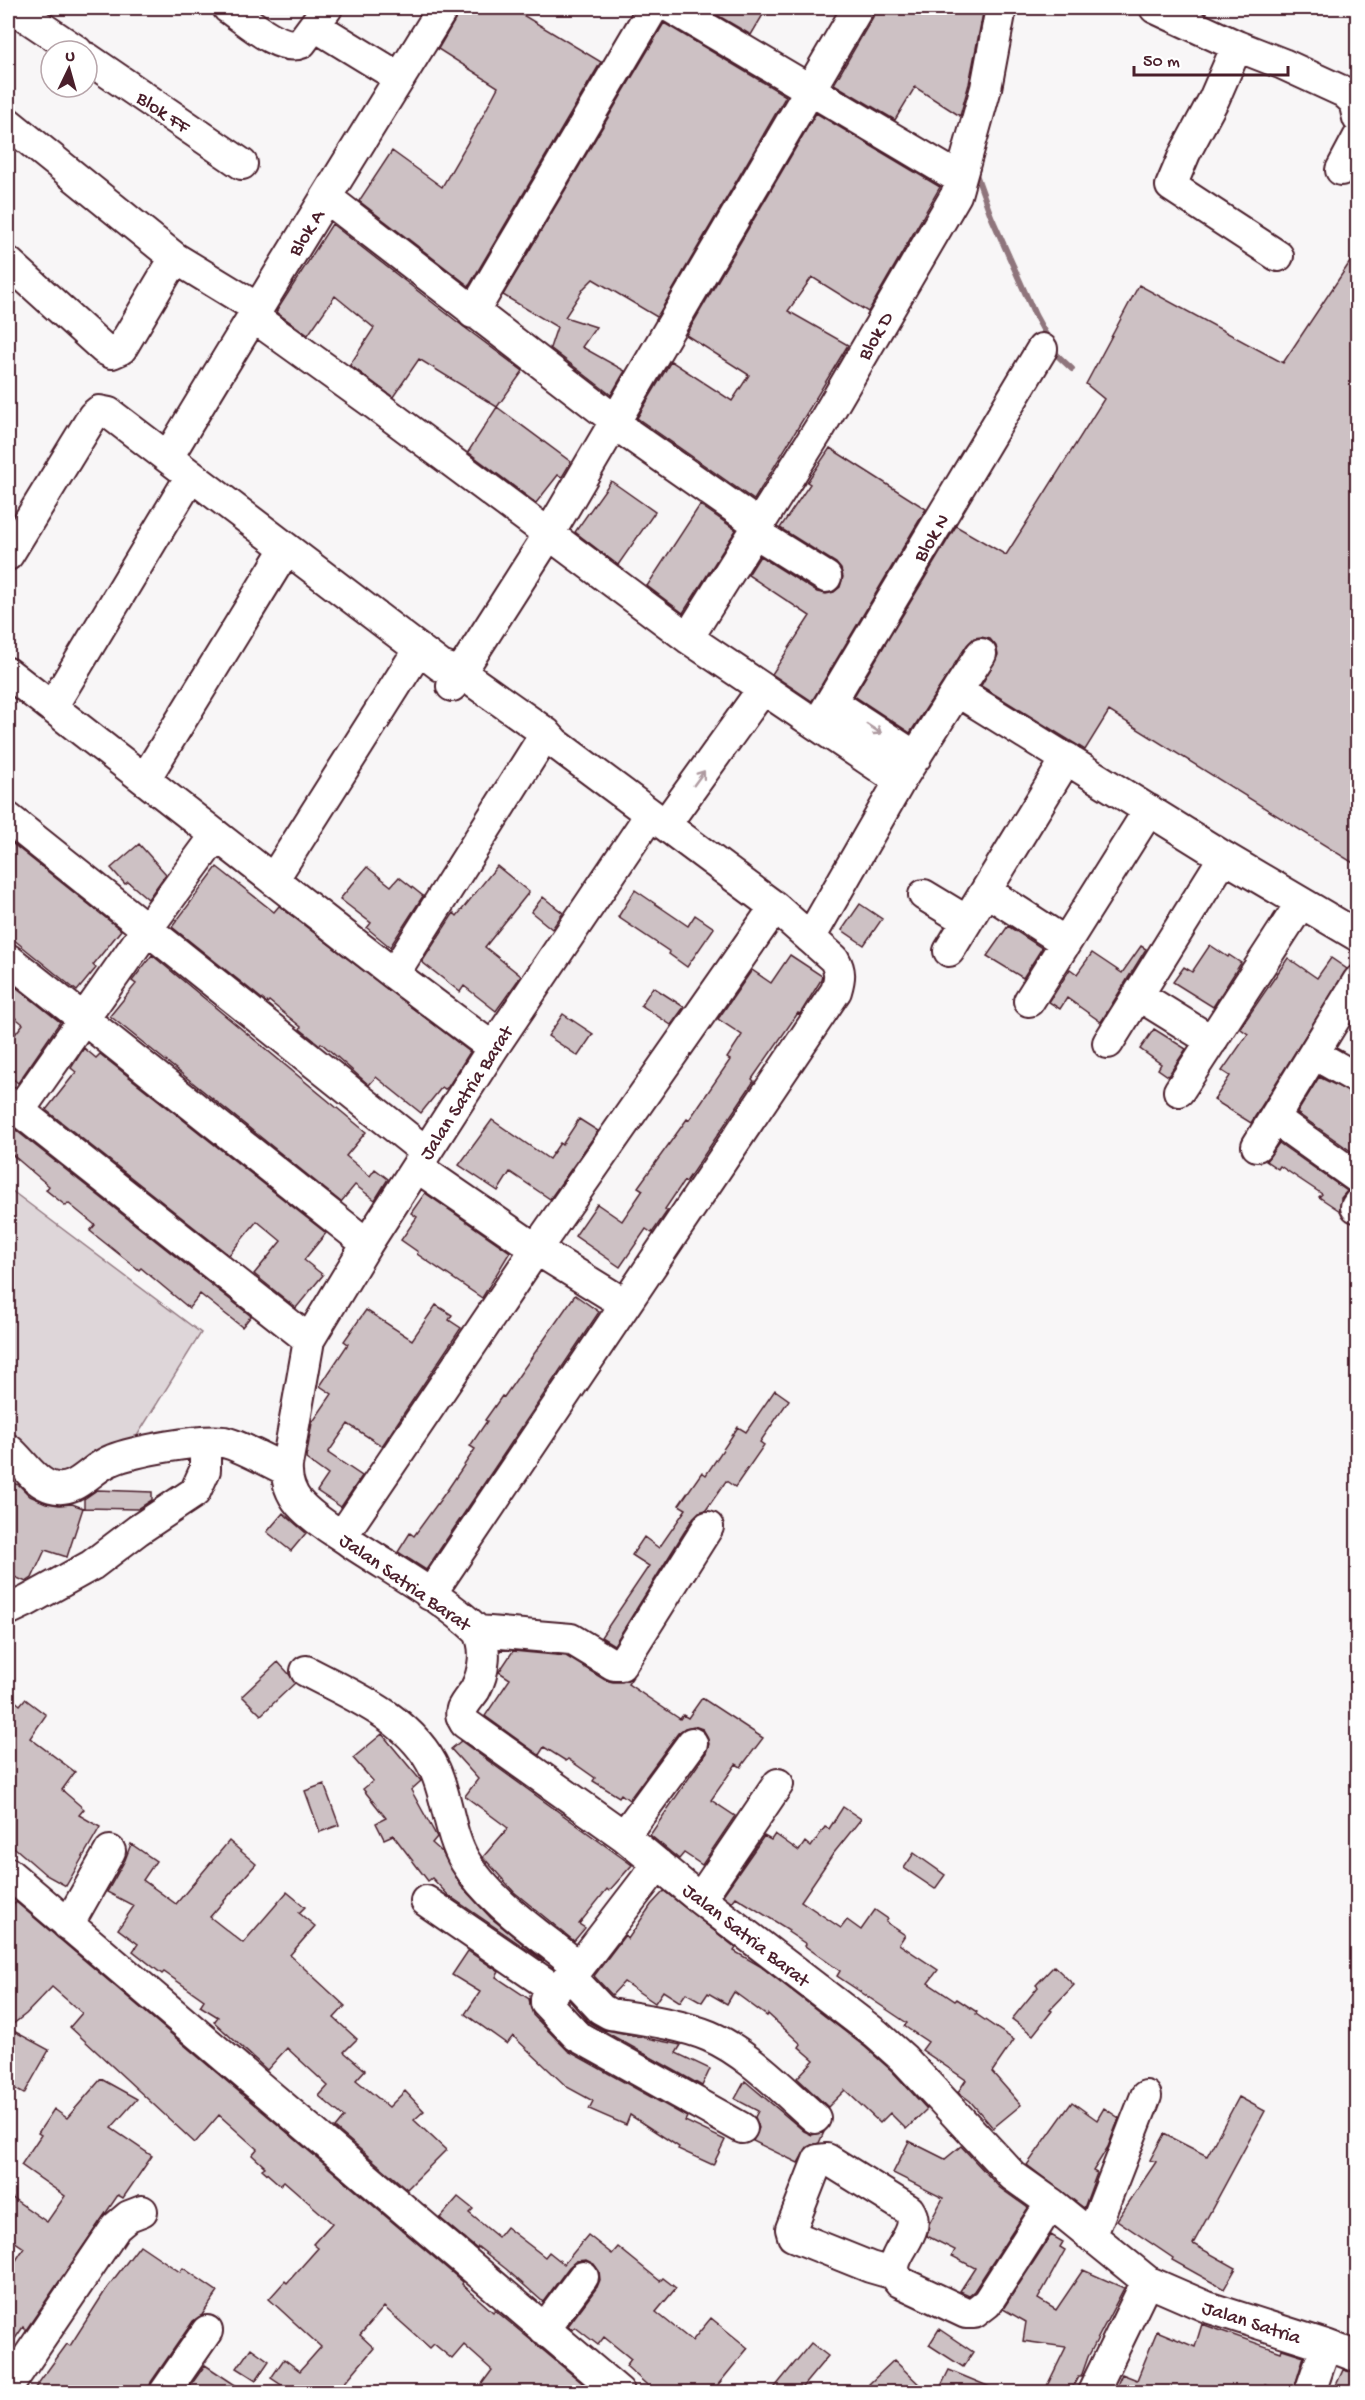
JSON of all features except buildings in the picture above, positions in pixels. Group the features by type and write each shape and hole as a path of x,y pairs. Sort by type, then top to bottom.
{"street":[{"path":"13,8 59,39"},
{"path":"228,8 276,40 290,46 301,43 321,17 400,78"},
{"name":"Blok A","path":"168,457 252,316 443,8"},
{"path":"473,313 653,8"},
{"path":"672,8 959,178"},
{"path":"273,880 549,534 858,8"},
{"name":"Blok D","path":"688,638 821,426 956,195 986,88 1002,8"},
{"path":"1155,8 1344,92 1354,101 1358,118"},
{"path":"1237,46 1171,186 1278,256"},
{"name":"Blok FF","path":"99,66 242,164"},
{"path":"8,123 170,265 252,316 376,405 688,638 762,690 824,713 908,769"},
{"path":"1341,170 1358,138"},
{"path":"327,198 473,313 616,421 629,434 752,520 762,537 826,577"},
{"path":"8,262 104,349 112,353 121,349 170,265"},
{"name":"Blok N","path":"824,713 1042,350"},
{"path":"8,555 96,412 102,410 109,413 286,549 405,636 443,668 657,820 775,908 834,959 838,966 840,978 836,991 430,1595"},
{"path":"52,707 191,477"},
{"path":"145,778 286,549"},
{"path":"810,938 908,769 981,654"},
{"path":"8,673 394,974 493,1048"},
{"name":"Jalan Satria Barat","path":"762,690 657,820 493,1048 367,1244 309,1340 277,1466 300,1505 478,1631 482,1638 483,1664 474,1691 462,1708 463,1720 470,1728 624,1836 700,1899 876,2034 903,2059 1013,2176 1051,2203 1147,2281"},
{"path":"957,691 1224,857 1358,936"},
{"path":"394,974 546,741"},
{"path":"949,951 1067,758"},
{"path":"1029,1001 1149,810"},
{"path":"8,818 147,929 421,1160 536,1249 625,1304"},
{"path":"216,835 82,1020 13,1106 309,1340"},
{"path":"1108,1043 1224,857"},
{"path":"986,891 1065,942"},
{"path":"924,895 967,921"},
{"path":"1179,1091 1300,903"},
{"path":"342,1536 536,1249 775,908"},
{"path":"8,959 367,1244"},
{"path":"1257,1146 1358,981"},
{"path":"1138,995 1212,1041"},
{"path":"1314,1054 1358,1079"},
{"path":"1274,1118 1358,1178"},
{"path":"8,1449 42,1484 50,1487 67,1488 110,1460 139,1452 214,1443 277,1466"},
{"path":"8,1610 92,1565 138,1530 195,1492 205,1470 205,1455 214,1443"},
{"path":"478,1631 571,1639 614,1665 621,1665 708,1527"},
{"path":"306,1671 377,1709 411,1735 424,1750 435,1770 460,1853 472,1871 568,1977 601,2009 610,2014 710,2036 755,2067 815,2118"},
{"path":"624,1836 692,1743"},
{"path":"700,1899 778,1784"},
{"path":"68,1925 110,1851"},
{"path":"658,1864 568,1977 546,1999 546,2003 577,2036 742,2128"},
{"path":"8,1872 544,2329 585,2382 619,2392"},
{"path":"426,1901 568,1977"},
{"path":"1091,2236 1146,2097"},
{"path":"894,2274 900,2282 953,2308 974,2313 981,2309 991,2297 1051,2203"},
{"path":"8,2387 116,2227 129,2216 142,2211"},
{"path":"544,2329 583,2277"},
{"path":"1093,2392 1147,2281"},
{"name":"Jalan Satria","path":"1147,2281 1207,2307 1358,2357"},
{"path":"165,2392 207,2331"},
{"path":"1310,2392 1326,2345"}],"shaded area":[{"path":"8,1188 201,1333 132,1444 76,1472 48,1474 8,1439"}],"waterway":[{"path":"978,169 976,174 991,216 1035,315 1057,355 1072,369"}]}
